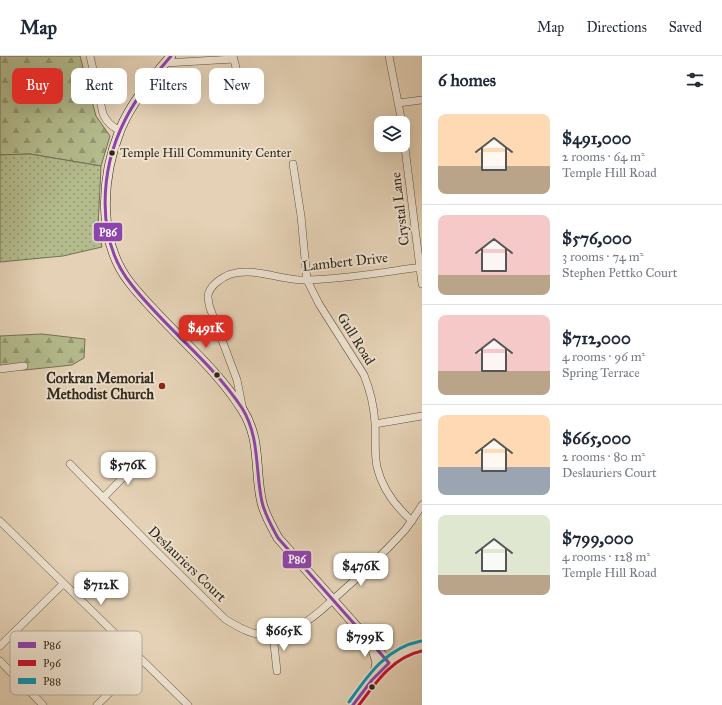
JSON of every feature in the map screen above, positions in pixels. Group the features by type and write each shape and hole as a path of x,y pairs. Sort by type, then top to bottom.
{"main road":[{"path":"168,59 134,104 120,131 112,159 105,202 108,237 114,255 129,282 208,366 243,410 251,426 256,446 262,502 278,538 364,636 389,662"},
{"path":"364,636 374,651 377,662 372,680"},
{"path":"354,705 372,680 389,662 404,651 422,646"}],"street":[{"path":"90,56 103,114 106,121 111,126 120,131"},
{"path":"389,56 401,116"},
{"path":"168,59 233,58 236,68"},
{"path":"398,103 422,100"},
{"name":"Crystal Lane","path":"406,152 422,284"},
{"name":"Gull Road","path":"293,164 301,216 307,280 319,304 364,375 373,404 376,455 380,474 390,496 402,512 412,521"},
{"name":"Lambert Drive","path":"243,410 237,380 210,308 208,298 209,291 219,281 226,276 234,274 259,274 285,279 307,280 421,267"},
{"path":"0,369 24,366"},
{"path":"375,424 422,416"},
{"path":"103,498 139,461"},
{"name":"Deslauriers Court","path":"70,464 225,619 248,632 273,635"},
{"path":"276,671 273,635 301,625 333,600 392,543 412,521 422,505"},
{"path":"0,521 112,631"},
{"path":"15,631 63,584"},
{"path":"0,646 10,636"},
{"path":"0,660 10,670"},
{"path":"142,661 188,705"},
{"path":"33,695 43,705"},
{"path":"98,705 108,695"}],"green space":[{"path":"0,56 80,56 83,68 71,68 71,104 93,104 96,116 110,136 101,166 30,154 0,155"},
{"path":"30,154 101,166 98,228 102,247 63,256 0,262 0,155"},
{"path":"42,334 85,339 84,358 72,365 25,370 0,368 0,336"}],"transit line":[{"name":"P86","path":"171,56 140,94 125,120 110,160 106,182 105,204 111,246 119,266 131,284 158,315 216,375 242,408 252,430 263,507 278,538 389,663 372,680 353,705"},
{"name":"P88","path":"349,702 363,682 388,656 398,650 421,641"},
{"name":"P96","path":"359,705 379,679 394,665 402,659 422,651"}],"place":[{"name":"Temple Hill Community Center","path":"112,153"},
{"name":"Corkran Memorial Methodist Church","path":"162,386"}]}
